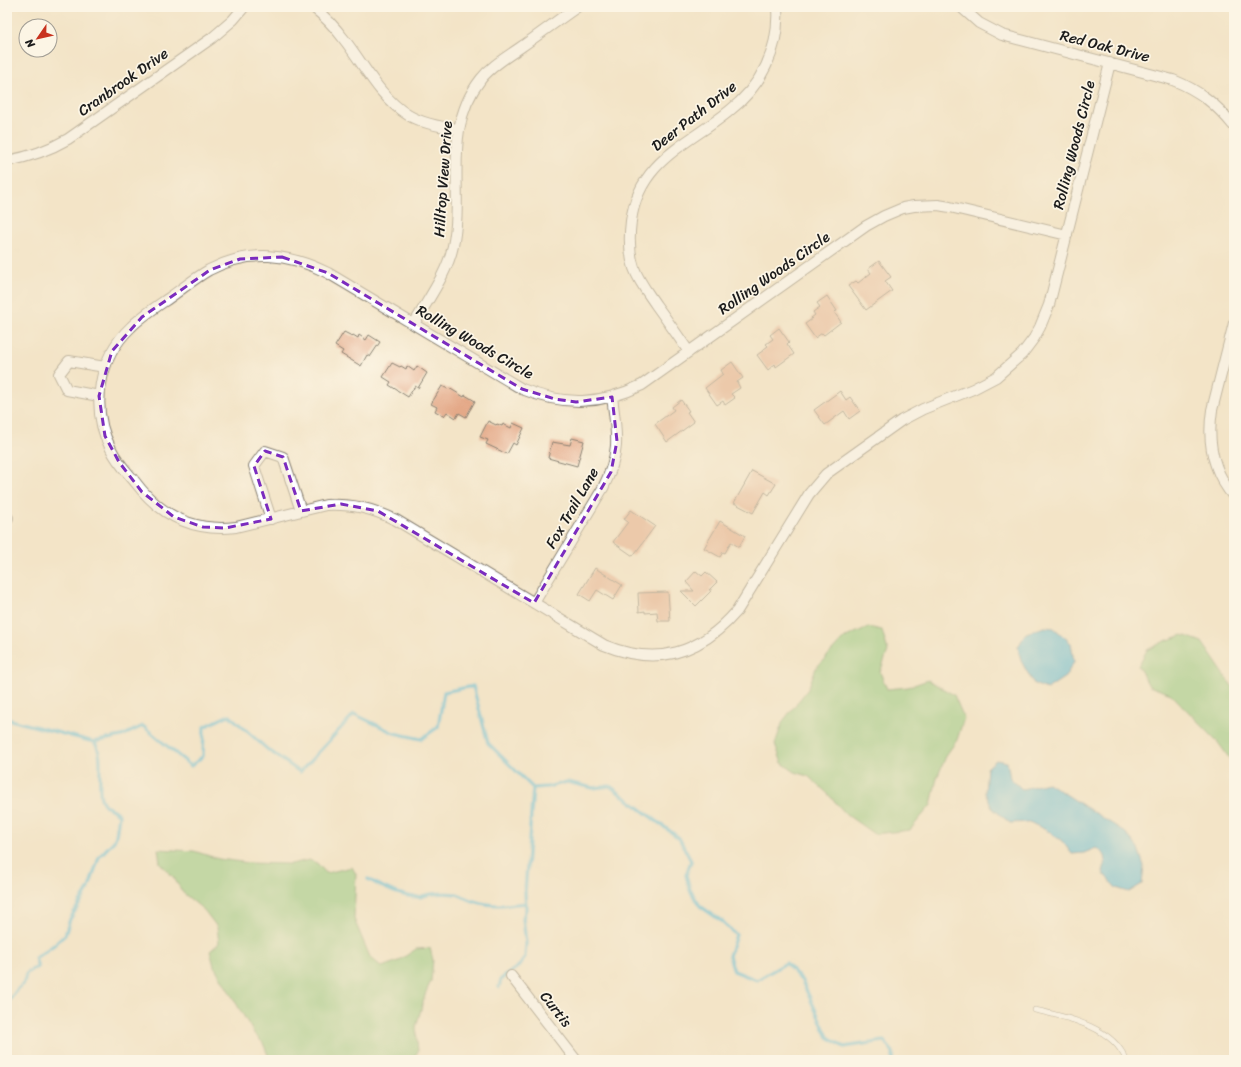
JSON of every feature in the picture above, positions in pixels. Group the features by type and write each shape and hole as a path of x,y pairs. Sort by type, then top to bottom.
{"street":[{"name":"Cranbrook Drive","path":"7,161 44,151 68,139 212,38 233,20 244,7"},
{"path":"313,7 343,38 382,93 398,108 409,116 426,123 458,129"},
{"name":"Hilltop View Drive","path":"414,324 444,271 453,246 456,226 458,129 470,94 481,78 495,65 577,7"},
{"name":"Deer Path Drive","path":"689,352 644,287 635,269 629,242 632,214 642,186 652,170 662,159 728,112 754,87 767,65 773,50 776,34 777,7"},
{"name":"Red Oak Drive","path":"961,7 979,23 1002,35 1173,80 1188,86 1205,96 1234,126"},
{"name":"Rolling Woods Circle","path":"1067,236 950,207 926,205 903,208 866,226 642,385 612,397 596,401 576,402 534,394 511,383 313,265 282,256 252,256 228,262 210,270 130,327 120,338 105,367 99,396 101,422 111,450 142,492 174,517 189,523 214,528 236,527 326,505 341,504 360,506 378,511 396,520 604,645 632,654 654,656 673,654 694,647 725,625 737,611 809,494 826,474 902,420 923,409 985,383 1006,369 1022,354 1034,338 1045,316 1067,236 1110,63"},
{"path":"1234,323 1212,410 1210,421 1210,439 1212,454 1217,470 1223,482 1234,497"},
{"path":"99,396 66,390 59,374 69,361 105,367"},
{"name":"Fox Trail Lane","path":"534,603 603,488 611,472 617,441 612,397"},
{"path":"271,519 254,466 265,451 283,457 301,511"},
{"name":"Curtis","path":"511,976 576,1060"}],"lane":[{"path":"1035,1010 1082,1022 1100,1032 1113,1042 1126,1060"}],"highlighted area":[{"path":"282,257 328,273 522,389 555,399 576,402 612,397 617,441 611,472 534,603 378,511 341,504 301,511 283,457 265,451 254,466 271,519 225,528 203,527 174,517 142,492 119,462 105,436 99,396 112,351 142,317 210,270 240,259"}],"green space":[{"path":"868,627 882,630 888,651 880,672 887,689 908,687 928,680 954,695 964,718 957,740 947,754 937,778 931,805 910,830 874,834 847,815 826,792 808,776 795,772 782,763 775,744 783,721 808,689 816,668 844,638"},
{"path":"1183,635 1202,642 1234,689 1234,765 1217,741 1171,694 1149,686 1138,666 1147,650 1165,641"},
{"path":"158,849 194,851 219,859 250,863 291,864 309,860 317,863 326,873 352,867 356,874 354,919 370,957 382,967 398,961 416,949 430,948 433,960 431,981 426,992 416,1027 418,1052 411,1060 270,1060 263,1043 255,1035 214,966 210,951 219,943 217,927 204,910 183,893 174,878 160,863"}],"water":[{"path":"1045,627 1054,628 1071,643 1074,662 1065,677 1047,689 1034,684 1021,661 1018,647 1026,633"},
{"path":"996,760 1007,762 1010,778 1022,789 1048,783 1125,832 1138,848 1144,866 1142,884 1129,892 1116,888 1103,873 1106,858 1103,853 1096,848 1084,853 1072,854 1062,841 1046,830 1029,822 1010,823 992,808 985,793 987,768"}],"building":[{"path":"879,261 891,277 885,281 892,291 866,310 848,286 856,281 858,283 871,273 868,269"},
{"path":"827,296 837,311 834,312 841,322 824,335 822,333 815,338 805,324 815,315 813,312 820,307 817,303"},
{"path":"779,328 789,342 787,344 794,354 776,367 775,364 768,370 757,355 768,346 766,344 773,339 770,335"},
{"path":"344,332 358,338 359,335 366,340 369,335 380,342 370,357 367,355 361,366 341,354 343,351 335,346"},
{"path":"732,362 743,378 737,382 740,388 731,394 735,398 725,405 723,401 717,405 705,388 723,374 721,370"},
{"path":"392,363 406,369 407,366 414,371 417,366 427,373 418,388 415,386 408,397 389,385 391,382 383,377"},
{"path":"442,386 448,389 449,388 464,397 465,395 475,401 466,417 459,413 456,418 447,412 444,416 435,411 437,407 431,404"},
{"path":"840,391 846,400 850,397 860,411 849,419 844,411 825,425 814,410"},
{"path":"681,400 689,411 687,412 694,422 667,442 655,424 674,410 672,407"},
{"path":"488,421 496,425 502,426 503,424 511,428 513,423 524,428 516,445 513,443 507,454 486,444 488,440 480,437"},
{"path":"572,438 584,441 577,466 548,458 552,442 570,445"},
{"path":"752,471 776,484 769,495 765,492 753,513 734,503"},
{"path":"631,510 655,526 633,556 613,542 628,522 624,519"},
{"path":"720,521 745,536 739,547 731,542 725,553 723,552 720,557 704,548"},
{"path":"595,568 622,585 613,600 597,590 590,601 579,594"},
{"path":"696,571 702,576 706,572 717,582 709,590 712,590 696,606 681,591 694,591 686,582"},
{"path":"668,592 670,621 658,621 657,612 639,612 638,593"}],"waterway":[{"path":"7,719 94,742 122,736 143,726 191,766 203,756 204,727 229,715 267,749 300,772 354,714 394,733 421,739 438,727 444,692 473,686 488,743 533,788"},
{"path":"7,1004 24,983 26,974 38,967 35,958 54,945 65,935 70,919 89,888 99,857 114,841 116,836 119,815 102,802 100,791 100,761 97,747 94,742"},
{"path":"533,788 547,787 567,782 593,788 610,786 679,838 691,861 686,875 690,890 700,906 723,922 736,935 729,956 734,971 757,980 786,963 802,981 828,1037 844,1047 884,1041 893,1052 893,1060"},
{"path":"499,987 501,979 520,965 525,957 526,943 523,918 526,909 525,892 533,788"},
{"path":"368,879 407,896 420,897 430,894 451,893 494,905 526,903"}]}
